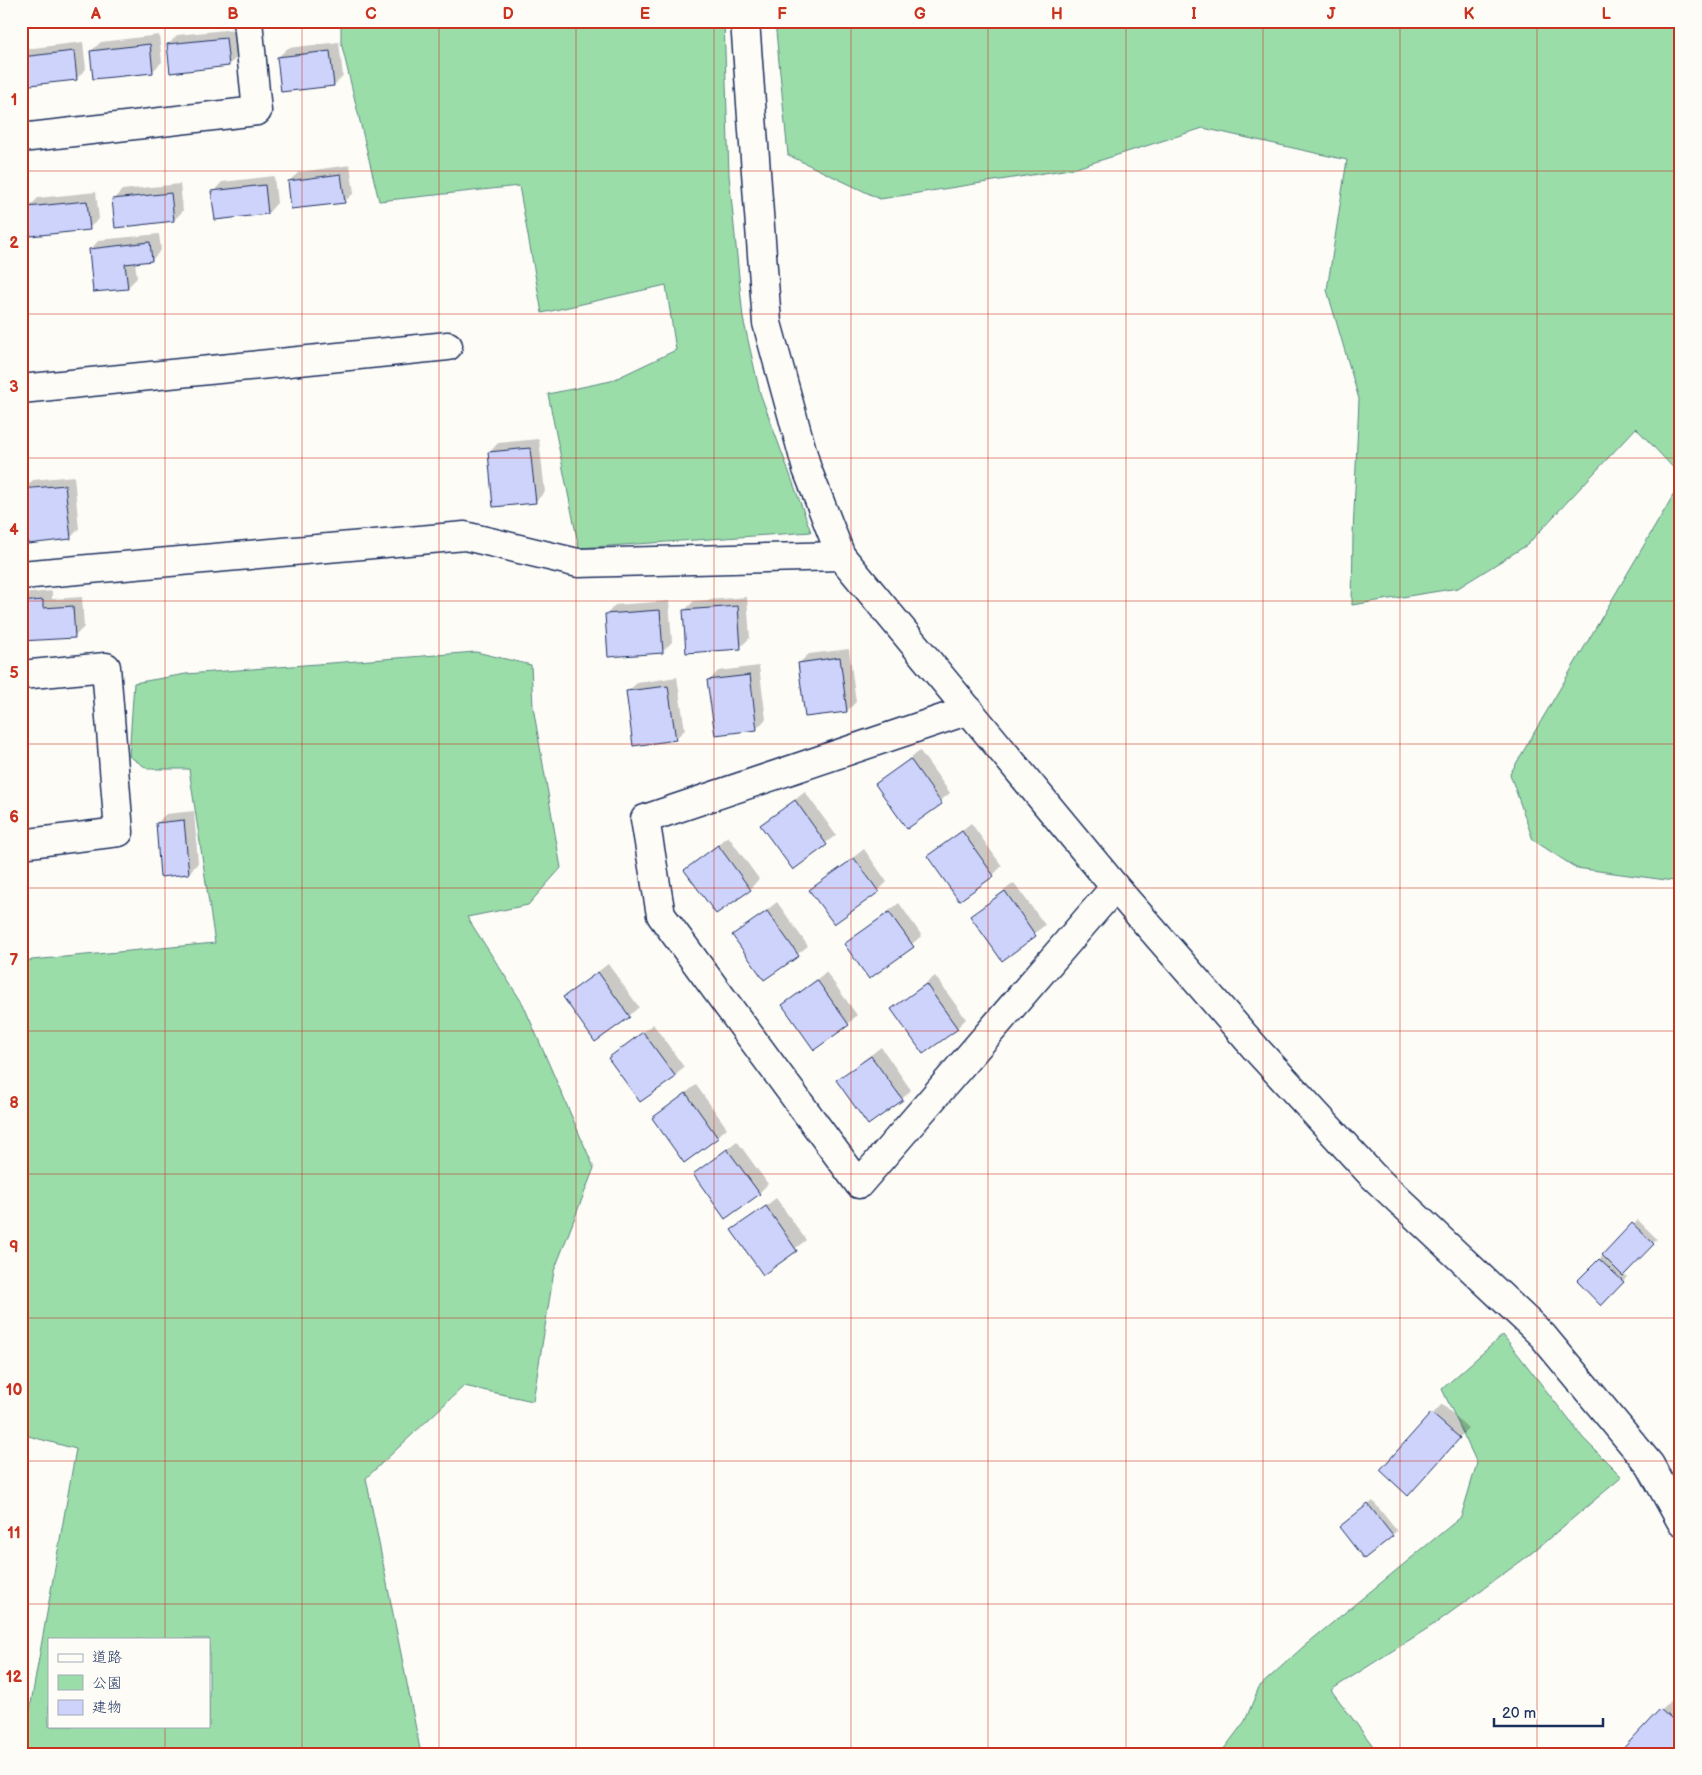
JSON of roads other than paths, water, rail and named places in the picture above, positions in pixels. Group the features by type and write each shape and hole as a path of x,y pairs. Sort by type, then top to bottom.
{"street":[{"path":"21,138 257,111 248,21"},
{"path":"745,21 767,323 807,469 842,556 1114,887 1257,1050 1372,1175 1542,1335 1650,1465 1681,1521"},
{"path":"21,389 448,346"},
{"path":"21,575 465,536 578,564 842,556"},
{"path":"21,674 106,666 119,832 21,844"},
{"path":"969,710 645,819 661,916 859,1184 1114,887"}]}
